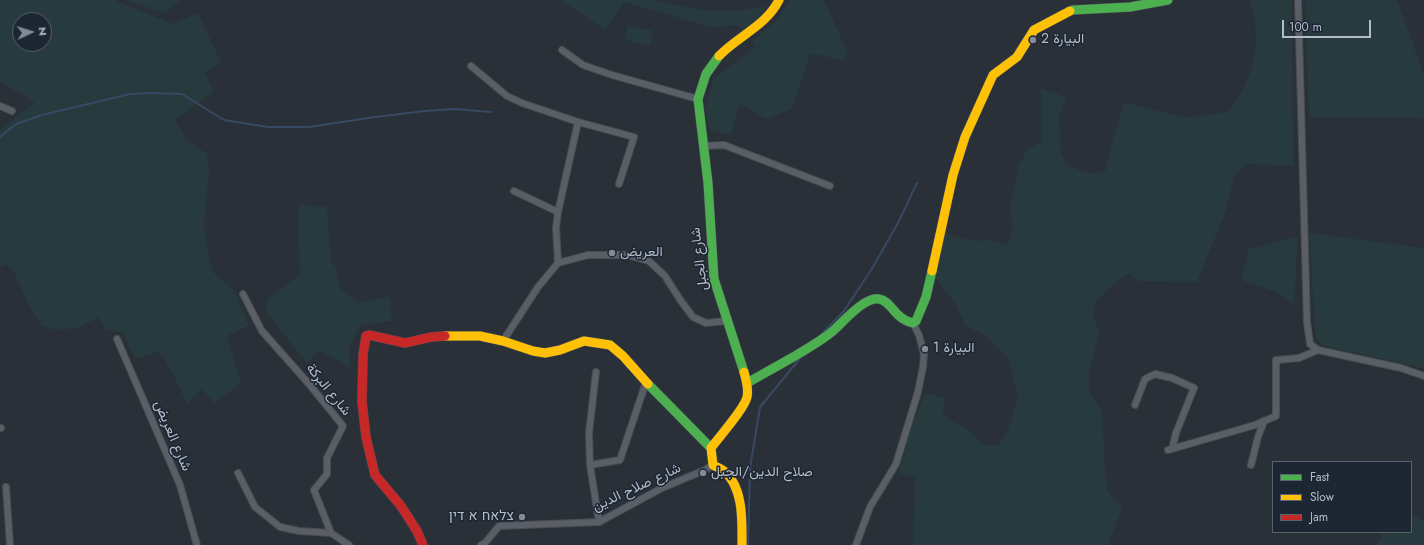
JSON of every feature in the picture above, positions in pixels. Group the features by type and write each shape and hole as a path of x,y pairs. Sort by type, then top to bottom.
{"street":[{"name":"شارع الجبل","path":"711,448 744,406 747,397 747,383 726,321 714,279 708,183 698,99 700,87 715,60 733,44 749,34 768,16 779,0"},
{"path":"913,323 919,316 926,297 953,175 965,137 993,75 1018,57 1034,30 1073,10 1130,7 1168,0"},
{"path":"1298,0 1307,322 1310,344 1318,350 1401,368 1424,376"},
{"path":"562,50 583,65 612,75 698,99"},
{"path":"471,66 507,96 522,103 578,122 634,137 619,184"},
{"path":"0,106 12,111"},
{"path":"558,263 556,228 558,212 578,122"},
{"path":"704,146 724,145 830,186"},
{"path":"514,191 558,212"},
{"path":"503,341 538,287 558,263 588,255 627,254 649,261 665,276 693,317 706,323 726,321"},
{"name":"شارع البركة","path":"243,294 262,331 309,384 343,426 327,458 327,474 314,490 331,533"},
{"path":"747,383 823,340 864,302 870,299 880,298 885,301 905,322 913,323"},
{"path":"856,545 870,507 896,464 918,392 924,354 919,335 913,323"},
{"path":"423,545 417,531 401,506 375,475 366,437 362,402 363,355 366,336 369,335 405,343 431,337 450,335 480,336 503,341 533,351 545,352 560,350 584,341 610,344 711,448 713,465 724,472 734,484 740,502 742,545"},
{"name":"شارع العريض","path":"117,339 180,485 197,545"},
{"path":"1135,405 1145,379 1155,374 1172,378 1194,388 1170,449 1264,421 1276,416 1276,360 1299,358 1318,350"},
{"path":"596,372 589,433 590,465 599,522"},
{"path":"590,465 620,460 646,382"},
{"path":"1251,465 1258,437 1264,421"},
{"name":"شارع صلاح الدين","path":"480,545 485,543 499,526 599,522 662,488 705,470 713,465"},
{"path":"238,473 255,507 280,527 299,532 331,533 349,545"},
{"path":"6,487 10,545"}],"green space":[{"path":"0,0 114,0 173,24 198,13 221,63 204,72 214,92 174,120 188,141 207,154 209,171 204,224 208,254 213,272 234,291 249,325 227,336 241,383 214,403 202,389 187,404 172,371 159,351 135,359 123,333 106,330 99,317 78,328 56,330 42,326 29,306 14,272 6,264 0,268 0,130 35,102 0,82"},
{"path":"126,0 180,0 165,13"},
{"path":"561,0 651,0 700,10 736,11 767,6 757,19 744,31 738,25 711,27 624,2 605,30"},
{"path":"790,0 824,0 848,54 843,60 810,53 792,109 766,119 739,103 731,135 710,131 705,107 714,78 756,47 752,42 778,18"},
{"path":"1250,0 1292,0 1293,166 1248,164 1234,176 1226,211 1197,282 1138,281 1129,273 1114,284 1096,301 1093,315 1099,334 1089,373 1090,394 1102,411 1107,490 1122,508 1108,545 913,545 915,477 899,473 909,434 925,393 944,398 943,415 953,422 968,429 983,445 999,445 1008,431 1018,397 1008,358 985,335 966,326 956,305 933,275 944,233 974,241 989,240 1006,245 1011,237 1012,224 1010,208 1019,164 1028,149 1042,142 1041,88 1066,97 1059,117 1061,153 1066,164 1090,173 1106,170 1110,148 1124,102 1185,118 1227,112 1237,100 1244,87 1254,59 1254,14"},
{"path":"1305,0 1396,0 1399,4 1424,76 1424,118 1309,117"},
{"path":"628,25 653,31 650,46 625,40"},
{"path":"298,205 327,207 331,260 336,268 340,288 357,303 389,297 392,321 361,325 348,349 351,368 319,350 307,363 266,312 268,299 300,274"},
{"path":"1309,233 1424,248 1424,369 1324,346 1316,338"},
{"path":"1298,236 1294,304 1278,293 1241,280 1249,249"},
{"path":"1416,517 1424,522 1424,545 1377,545 1383,533 1412,533 1412,518"}],"waterway":[{"path":"0,137 16,124 42,115 130,94 182,94 224,120 268,127 309,127 375,117 454,109 491,112"},
{"path":"817,339 844,311 873,267 899,221 917,183"},
{"path":"748,545 750,468 760,407 801,357"}],"traffic: fast":[{"path":"1070,11 1130,7 1168,0"},
{"path":"719,56 706,74 698,99 708,183 714,279 744,372"},
{"path":"747,383 819,341 833,331 848,316 867,301 873,299 883,300 902,318 913,323 916,321 926,297 932,271"},
{"path":"648,384 711,448"}],"traffic: slow":[{"path":"719,56 767,17 779,0"},
{"path":"932,271 953,175 965,137 993,75 1017,57 1034,30 1070,11"},
{"path":"445,336 480,336 545,353 560,350 584,341 610,345 623,356 648,384"},
{"path":"742,545 742,516 735,486 731,478 723,470 713,465 711,448 737,415 745,402 748,391 744,372"}],"traffic: jam":[{"path":"423,545 417,531 401,506 375,475 366,437 362,402 363,355 366,336 369,335 405,343 431,337 445,336"}],"place":[{"name":"البيارة 2","path":"1033,40"},
{"name":"العريض","path":"612,253"},
{"name":"البيارة 1","path":"925,349"},
{"name":"صلاح الدين/الجبل","path":"703,473"},
{"name":"צלאח א דין","path":"522,517"}]}
